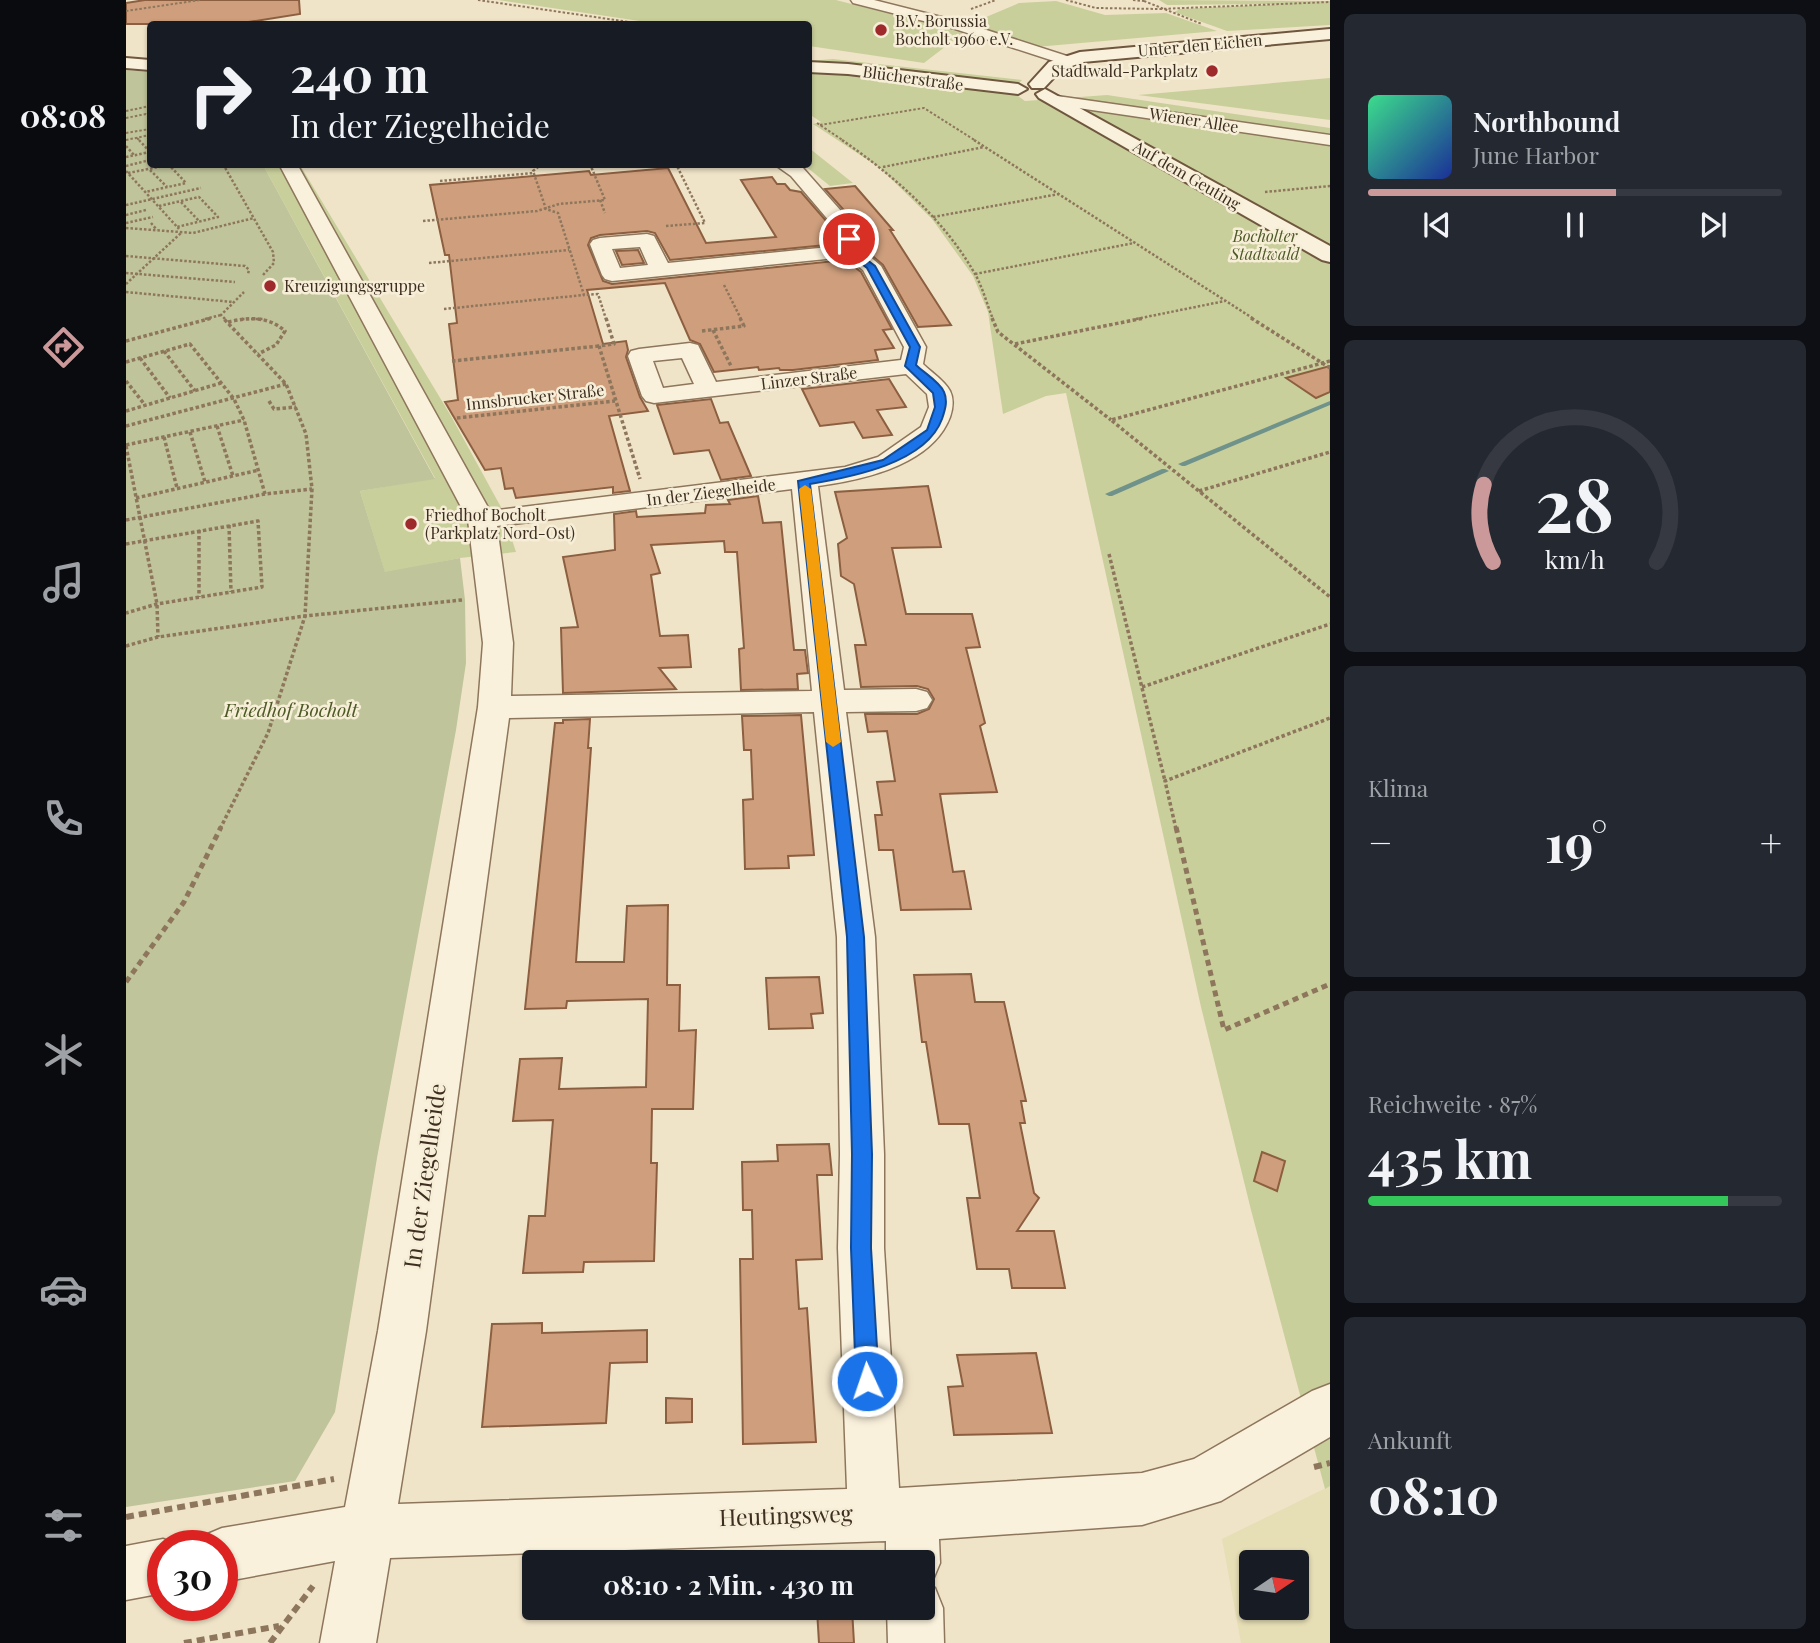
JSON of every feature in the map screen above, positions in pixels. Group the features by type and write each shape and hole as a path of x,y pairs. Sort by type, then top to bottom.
{"street":[{"path":"858,0 960,26 1065,60"},
{"name":"Unter den Eichen","path":"1065,60 1159,47 1330,34"},
{"path":"1047,93 1055,66 1065,60"},
{"path":"126,63 147,65"},
{"name":"Blücherstraße","path":"812,67 1018,89 1022,85 1047,93"},
{"name":"Wiener Allee","path":"1047,93 1330,141"},
{"name":"Auf dem Geuting","path":"1047,93 1330,255"},
{"name":"In der Ziegelheide","path":"290,168 482,520 498,643 494,707 402,1331 348,1534 348,1643"},
{"path":"790,168 797,172 846,228 850,251"},
{"path":"660,270 850,251 871,266 912,341 915,347 911,366"},
{"name":"In der Ziegelheide","path":"482,520 804,481 848,474 887,462 932,431 941,407 939,392 911,366"},
{"name":"Linzer Straße","path":"708,390 911,366"},
{"path":"804,481 856,937 862,1154 861,1248 900,1530"},
{"path":"494,707 916,700"},
{"name":"Heutingsweg","path":"238,1552 348,1534 545,1524 900,1530 1142,1499 1203,1483 1330,1409"},
{"path":"126,1573 147,1569"},
{"path":"915,1620 916,1643"}],"path":[{"path":"126,10 184,0"},
{"path":"126,10 200,0"},
{"path":"478,0 622,21"},
{"path":"979,0 989,2"},
{"path":"970,9 996,0"},
{"path":"1066,0 1096,8 1160,9 1330,2"},
{"path":"1133,0 1144,0 1160,9 1207,26"},
{"path":"126,111 147,107"},
{"path":"1330,368 924,108 819,124 882,167 933,217 975,274 998,332 1330,597"},
{"path":"126,118 147,115"},
{"path":"134,117 147,128"},
{"path":"126,128 128,133 147,129"},
{"path":"126,140 147,136"},
{"path":"138,138 147,148"},
{"path":"126,146 135,156"},
{"path":"882,167 985,147"},
{"path":"126,157 147,153"},
{"path":"126,166 147,161"},
{"path":"127,172 154,168"},
{"path":"145,192 186,183 172,168"},
{"path":"225,168 273,252 274,263 263,275"},
{"path":"440,181 534,173 538,168"},
{"path":"423,221 546,209 559,204 605,200 592,168"},
{"path":"678,168 705,223"},
{"path":"149,169 167,187"},
{"path":"127,172 182,232"},
{"path":"534,173 546,209"},
{"path":"1222,194 1330,186"},
{"path":"126,205 201,188"},
{"path":"933,217 1059,194"},
{"path":"159,206 199,197 218,217 177,227"},
{"path":"600,200 606,214"},
{"path":"181,201 199,222"},
{"path":"546,209 558,212 584,295"},
{"path":"126,215 146,210"},
{"path":"126,226 153,217"},
{"path":"126,226 193,233 254,218"},
{"path":"151,223 158,230"},
{"path":"126,284 182,232"},
{"path":"975,274 1135,243"},
{"path":"429,263 569,250"},
{"path":"126,256 245,266 249,270 248,274"},
{"path":"700,331 744,326 714,265"},
{"path":"126,273 235,282"},
{"path":"126,292 234,302"},
{"path":"126,341 222,315 244,292"},
{"path":"444,309 598,294 614,344 452,361"},
{"path":"1015,344 1226,301"},
{"path":"126,982 184,902 268,733 305,616 312,489 306,434 286,384 222,315"},
{"path":"228,322 245,318 266,319 278,323 285,331 276,345 258,354"},
{"path":"713,330 741,386"},
{"path":"126,362 190,344 234,399 244,421 265,494"},
{"name":"Innsbrucker Straße","path":"599,346 646,500"},
{"path":"164,351 195,390"},
{"path":"140,358 170,398"},
{"path":"1111,420 1330,361"},
{"path":"126,381 145,405"},
{"path":"126,411 221,383"},
{"path":"126,426 286,384"},
{"path":"269,401 274,408 296,407"},
{"name":"Innsbrucker Straße","path":"457,418 615,401"},
{"path":"158,637 157,604 126,446 244,421"},
{"path":"217,426 233,476"},
{"path":"190,432 205,482"},
{"path":"164,437 177,488"},
{"path":"1199,491 1330,452"},
{"path":"136,498 259,470"},
{"path":"126,520 265,494 312,489"},
{"path":"126,493 135,490"},
{"path":"126,544 258,521 262,587 157,604 126,613"},
{"path":"229,525 231,592"},
{"path":"199,597 200,530"},
{"path":"1110,554 1224,1030 1330,984"},
{"path":"126,646 158,637 305,616 494,597"},
{"path":"1142,687 1330,624"},
{"path":"1165,780 1330,718"},
{"path":"270,1643 348,1534 334,1479 336,1466"},
{"path":"126,1517 334,1479"},
{"path":"184,1643 281,1626"}],"shaded area":[{"path":"1330,1486 1330,1643 1241,1643 1222,1539"}],"green space":[{"name":"B.V. Borussia Bocholt 1960 e.V.","path":"498,0 836,0 963,33 924,63 812,46 812,21 640,21"},
{"path":"1159,0 1330,1 1330,25 1227,31 1174,12 1180,9 1282,4 1167,5"},
{"path":"1056,1 1105,15 1166,13 1217,31 1036,47 965,26 1019,3"},
{"name":"Bocholter Stadtwald","path":"833,59 1022,80 1014,88 1018,96 1025,101 1107,95 1330,128 1330,1486 1325,1489 1251,1210 1201,1007 1066,393 1046,396 1003,414 988,312 973,276 932,219 880,168 813,124 821,122 812,116 812,61"},
{"name":"Friedhof Bocholt","path":"126,70 147,72 147,168 265,168 435,479 360,491 385,572 460,558 465,600 466,663 377,1158 335,1412 295,1481 126,1507"},
{"path":"1330,78 1330,120 1138,95"},
{"path":"812,150 853,183 830,186 808,168 812,168"},
{"path":"265,168 302,168 451,416 502,509 516,552 460,558 385,573 360,491 435,478"}],"building":[{"path":"145,0 299,0 300,14 255,21 147,21 147,24 126,24 126,3"},
{"path":"668,168 706,243 776,237 741,180 772,177 777,184 785,184 790,190 801,192 834,230 836,244 670,260 655,233 647,231 600,235 591,238 588,245 603,281 612,284 845,260 861,272 892,329 883,330 894,348 875,350 878,360 793,370 759,370 758,367 714,372 700,344 690,340 665,283 587,290 603,344 626,341 626,357 640,397 648,411 609,416 630,491 613,493 613,487 516,498 513,488 505,489 501,468 485,470 445,402 458,400 449,324 457,323 449,255 445,255 430,185 589,171 591,175"},
{"path":"855,186 893,230 890,230 951,325 918,327 883,265 862,247 858,226 825,189"},
{"path":"638,250 644,263 622,265 616,251"},
{"path":"1330,366 1330,392 1316,398 1286,378"},
{"path":"889,379 906,407 877,410 892,435 863,438 854,422 820,426 802,389"},
{"path":"711,399 720,423 728,422 751,476 721,480 709,450 674,454 657,405"},
{"path":"928,486 941,547 892,548 906,614 972,614 980,647 966,648 985,723 980,726 997,792 940,794 953,872 964,871 971,909 901,910 893,850 879,850 875,815 882,815 877,782 895,781 887,731 868,732 865,714 917,714 929,709 934,699 928,689 917,686 861,687 855,645 866,645 854,584 841,576 838,544 847,538 835,492"},
{"path":"758,496 763,523 781,522 794,650 805,650 808,673 797,674 798,689 741,690 739,649 744,648 737,552 725,552 724,541 651,545 660,573 651,575 660,636 688,635 691,667 659,668 676,689 563,693 561,628 578,627 563,557 615,550 614,514 636,511 637,517 705,513 706,505 730,504 728,500"},
{"path":"801,715 814,855 788,856 789,868 745,869 743,800 753,799 751,750 744,750 742,716"},
{"path":"590,719 588,748 591,748 576,962 624,962 627,906 668,905 667,985 680,985 679,1031 696,1030 693,1109 652,1109 651,1163 657,1163 654,1261 584,1262 583,1272 523,1273 529,1216 545,1216 553,1120 513,1121 520,1059 562,1058 559,1089 646,1087 648,999 567,1001 566,1008 525,1009 555,723"},
{"path":"971,974 975,1002 1004,1002 1026,1101 1021,1101 1025,1123 1020,1123 1034,1193 1039,1198 1017,1231 1054,1231 1065,1288 1012,1288 1009,1269 977,1269 967,1198 980,1198 969,1124 939,1124 926,1042 922,1042 914,975"},
{"path":"819,977 823,1013 811,1014 813,1028 769,1029 766,978"},
{"path":"829,1144 832,1175 817,1175 822,1259 796,1260 799,1309 807,1308 816,1442 743,1444 740,1259 753,1259 752,1210 743,1210 742,1162 778,1161 777,1145"},
{"path":"1262,1152 1285,1161 1277,1191 1254,1181"},
{"path":"542,1323 542,1333 647,1330 647,1362 610,1363 606,1423 482,1427 492,1324"},
{"path":"1036,1353 1052,1433 954,1435 948,1387 963,1386 957,1355"},
{"path":"666,1398 692,1399 692,1422 666,1423"},
{"path":"818,1620 853,1620 854,1643 819,1643"}],"waterway":[{"path":"1182,464 1330,403"},
{"path":"1109,494 1165,471"}],"slow traffic":[{"path":"805,489 828,675 833,742"}],"place":[{"name":"B.V. Borussia Bocholt 1960 e.V.","path":"881,30"},
{"name":"Stadtwald-Parkplatz","path":"1212,71"},
{"name":"Kreuzigungsgruppe","path":"270,286"},
{"name":"Friedhof Bocholt (Parkplatz Nord-Ost)","path":"411,524"}],"route":[{"path":"849,239 850,251 871,266 915,347 911,366 939,392 941,407 932,431 902,454 887,462 848,474 804,481 856,937 862,1154 861,1248 867,1381"}]}
